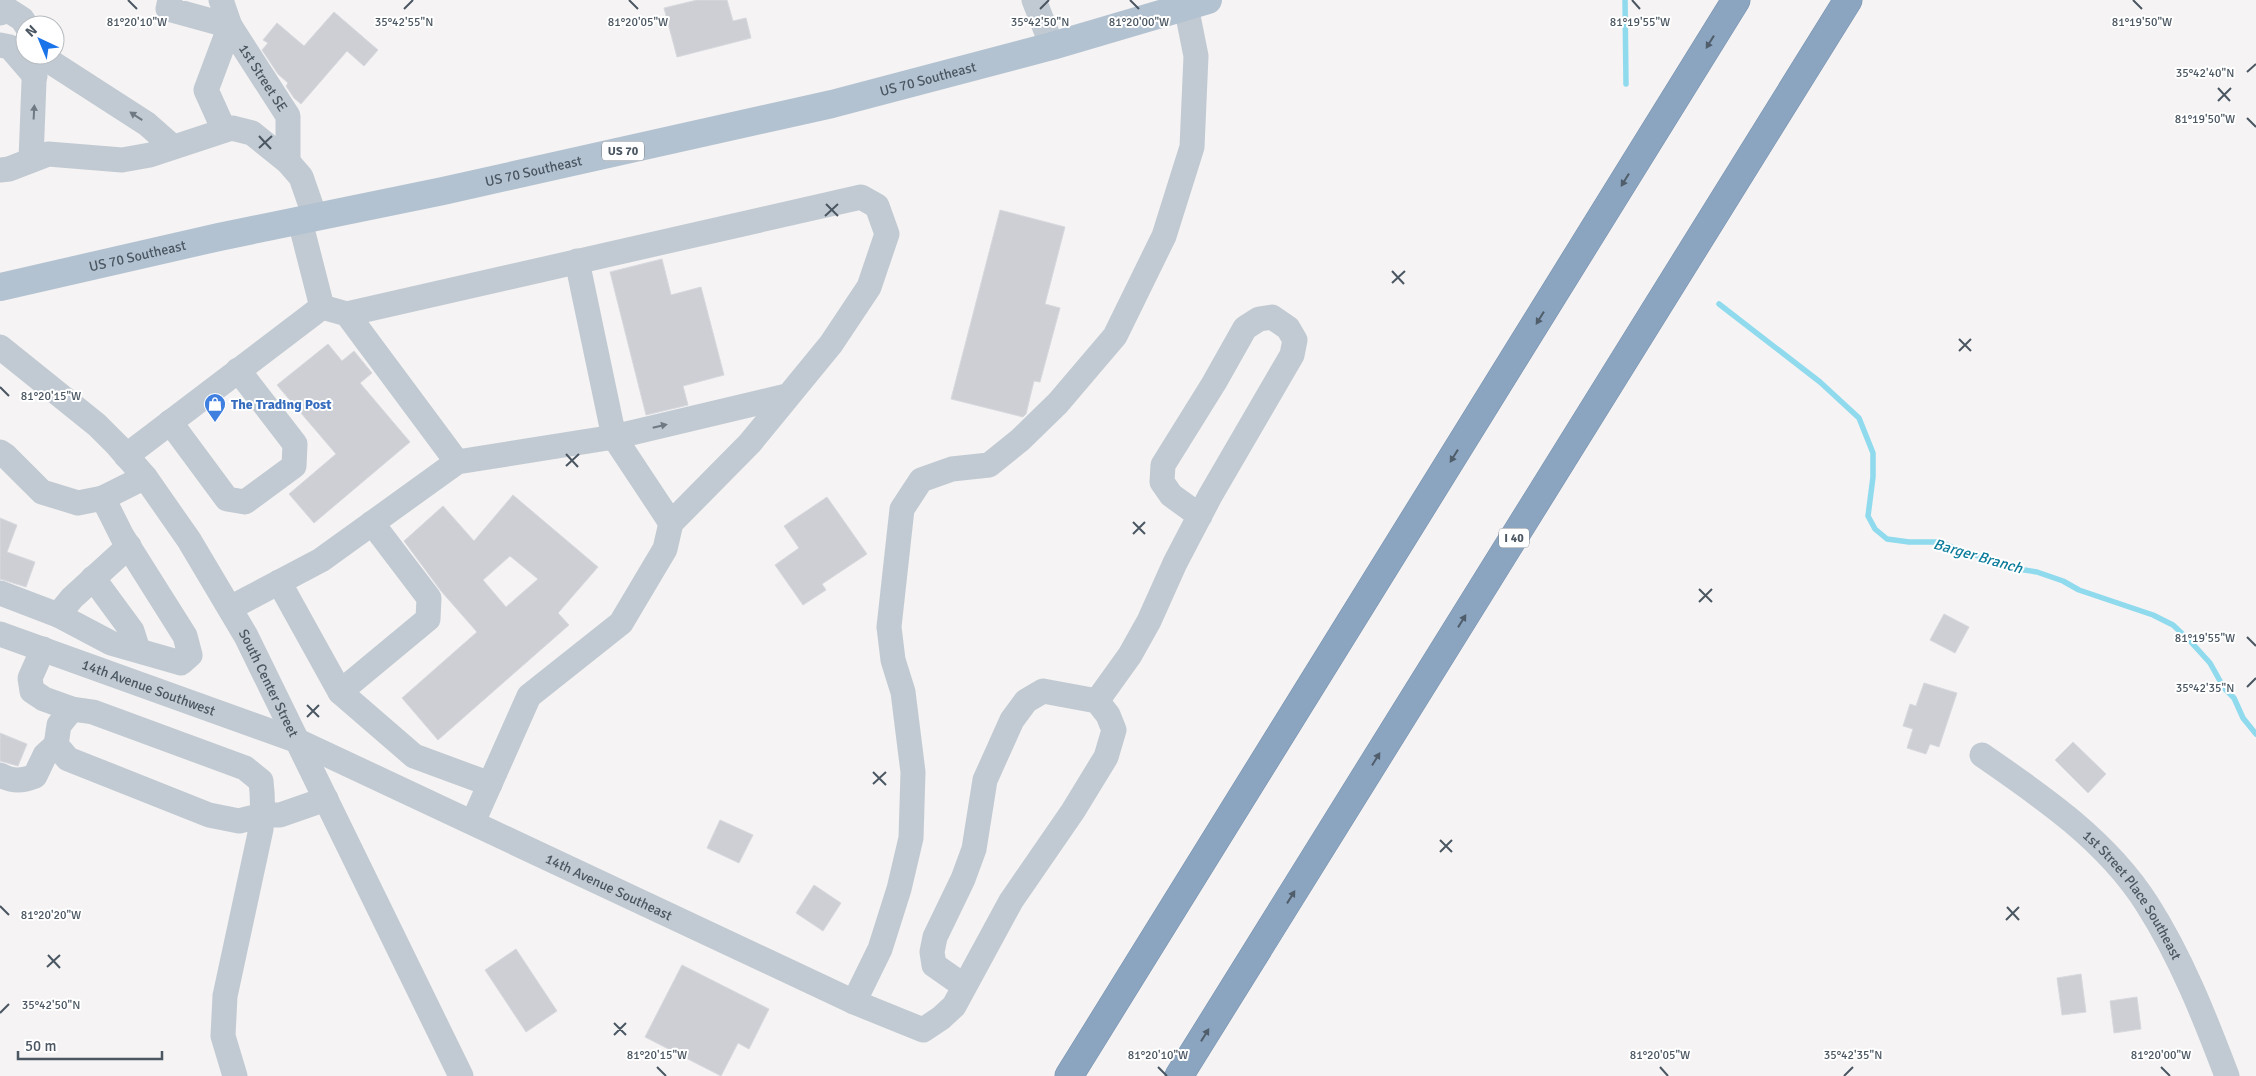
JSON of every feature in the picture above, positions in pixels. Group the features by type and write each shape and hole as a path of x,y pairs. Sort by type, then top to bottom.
{"highway":[{"path":"1069,1076 1736,0"},
{"name":"I 40","path":"1179,1076 1848,0"}],"main road":[{"name":"US 70 Southeast","path":"0,287 832,104 1052,46 1197,3"}],"street":[{"path":"170,0 168,9 230,26"},
{"name":"1st Street SE","path":"221,0 230,26 288,116 288,162"},
{"path":"1034,0 1052,46"},
{"path":"854,1002 880,949 899,889 911,838 913,772 903,692 893,660 889,627 902,509 921,480 952,469 988,465 1020,440 1058,403 1115,336 1164,236 1192,147 1197,3"},
{"path":"0,12 8,10 16,15"},
{"name":"1st Street SE","path":"224,130 206,90 230,26"},
{"path":"0,45 15,50"},
{"path":"31,160 37,65"},
{"path":"42,65 147,124 173,147"},
{"path":"0,170 9,169 48,154 122,160 150,155 232,128 252,133 288,162 301,177 322,307"},
{"path":"322,307 347,314 861,197 877,206 887,234 869,287 831,344 750,443 671,523 665,549 621,622 529,696 473,822"},
{"path":"577,262 614,437 671,523"},
{"path":"126,456 322,307"},
{"path":"347,314 457,462"},
{"path":"1097,701 1130,655 1149,621 1175,563 1200,516 1292,355 1295,340 1288,328 1272,317 1258,319 1245,328 1214,383 1162,465 1162,482 1170,495 1200,516"},
{"name":"South Center Street","path":"0,347 97,426 145,477 189,540 230,608 298,741 461,1076"},
{"path":"170,422 228,499 245,502 294,466 295,444 238,370"},
{"path":"230,608 321,560 457,462 614,437 788,396"},
{"path":"0,452 42,492 78,504 103,498 145,477"},
{"path":"0,593 58,615 111,642 181,663 190,655 185,636 129,546 103,498"},
{"path":"340,692 428,619 429,598 372,523"},
{"path":"58,615 93,578 129,546"},
{"path":"93,578 132,631 138,650"},
{"path":"278,582 340,692 414,756 490,784"},
{"name":"14th Avenue Southwest","path":"0,634 298,741"},
{"path":"43,649 30,678 32,691 44,699 72,709 93,712 245,768 261,781 263,816 225,996 223,1036 235,1076"},
{"path":"1044,691 1097,701 1108,715 1114,730 1106,756 1073,811 1011,901 964,986 934,965 932,952 935,937 963,879 974,849 986,780 1012,720 1026,701 1044,691"},
{"path":"0,775 10,781 26,780 35,776 45,755 56,745 60,724 72,709"},
{"name":"14th Avenue Southeast","path":"298,741 854,1002 923,1030 941,1018 954,1006 964,986"},
{"path":"56,745 68,759 210,815 239,821 280,815 326,799"},
{"name":"1st Street Place Southeast","path":"1982,755 2048,800 2084,831 2116,865 2147,903 2181,965 2227,1076"}],"building":[{"path":"697,0 727,0 733,21 746,18 751,38 677,57 664,8"},
{"path":"334,12 378,50 364,66 347,51 301,104 294,98 286,86 288,83 278,74 262,50 268,43 263,40 277,23 304,46"},
{"path":"1000,210 1065,227 1045,304 1060,308 1040,382 1034,381 1026,414 1023,417 951,399"},
{"path":"662,259 671,295 701,287 724,375 683,386 688,405 646,415 610,272"},
{"path":"328,344 342,361 354,351 372,373 360,383 410,442 314,523 289,494 336,454 277,385"},
{"path":"513,495 598,567 558,613 569,625 438,740 402,698 477,632 441,591 404,541 443,506 474,541","holes":["510,556 538,579 506,607 483,580"]},
{"path":"827,497 867,554 822,584 826,590 803,605 775,565 799,548 784,526"},
{"path":"0,518 17,525 7,552 35,562 26,587 0,579"},
{"path":"1944,614 1969,627 1955,653 1930,640"},
{"path":"1924,683 1957,693 1939,747 1930,744 1926,754 1907,748 1913,729 1903,726 1910,704 1916,706"},
{"path":"0,733 27,744 18,766 0,761"},
{"path":"2073,742 2106,774 2088,793 2055,760"},
{"path":"720,820 753,835 739,863 707,848"},
{"path":"814,885 841,903 823,931 796,913"},
{"path":"516,949 557,1011 526,1032 485,970"},
{"path":"682,965 769,1009 749,1049 738,1043 721,1076 645,1037"},
{"path":"2081,974 2086,1012 2062,1015 2057,978"},
{"path":"2137,997 2141,1029 2114,1033 2110,1001"}],"waterway":[{"name":"Barger Branch","path":"1625,0 1626,84"},
{"name":"Barger Branch","path":"1719,304 1820,382 1859,418 1873,453 1873,477 1868,516 1875,529 1887,539 1909,542 1938,542 2012,568 2037,572 2063,581 2079,590 2153,615 2173,625 2210,663 2224,688 2234,698 2243,718 2256,734"}],"place":[{"name":"The Trading Post","path":"215,423"}]}
